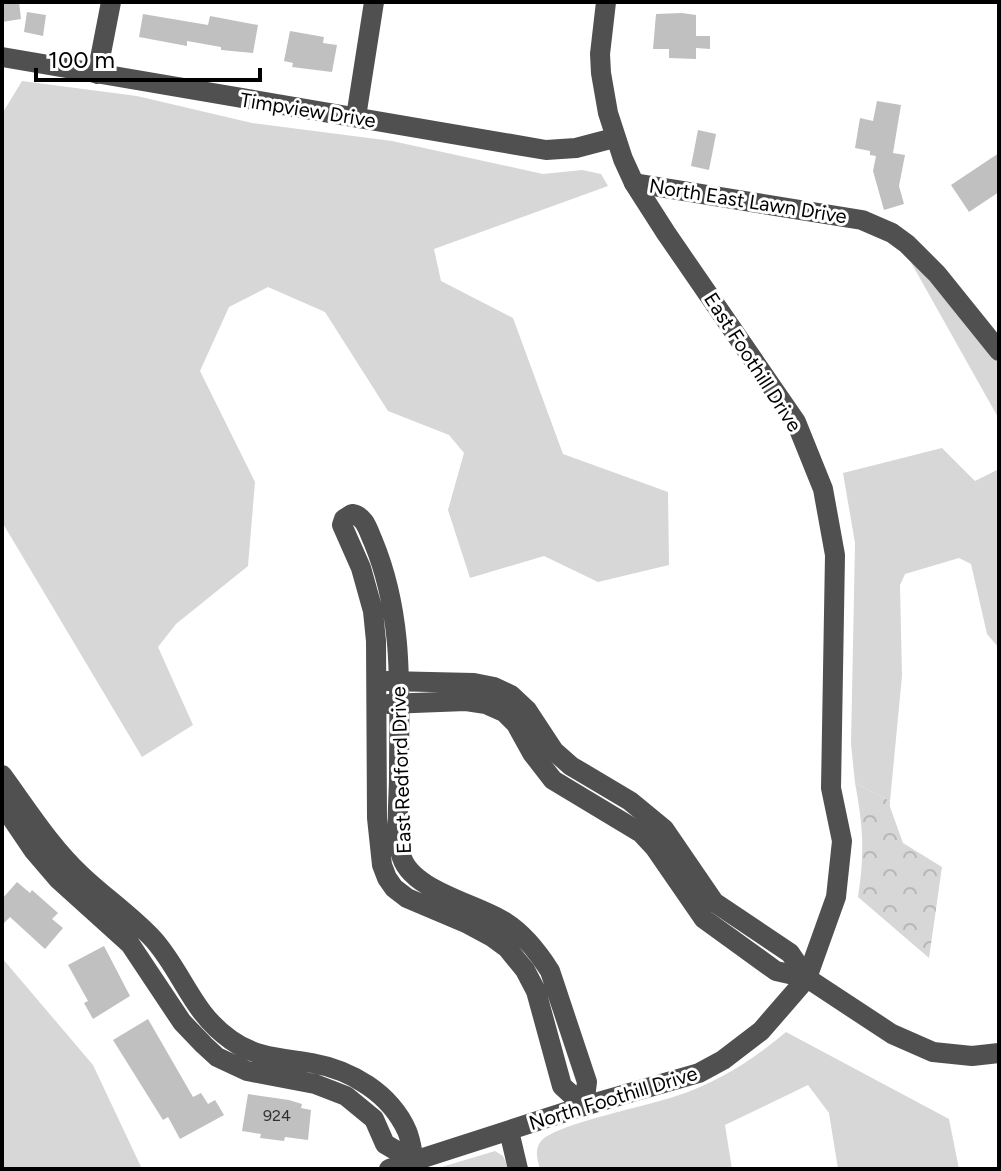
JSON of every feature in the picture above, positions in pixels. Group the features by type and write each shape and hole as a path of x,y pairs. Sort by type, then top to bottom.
{"street":[{"path":"97,74 111,2"},
{"path":"356,117 374,2"},
{"name":"East Foothill Drive","path":"606,2 601,73 614,138 634,183 796,422 823,489 835,555 831,788 842,841 836,897 807,978"},
{"name":"Timpview Drive","path":"2,57 546,150 576,148 614,138"},
{"name":"North East Lawn Drive","path":"634,183 862,220 892,233 937,274 999,351"},
{"name":"East Redford Drive","path":"352,514 358,514 363,520 388,579 396,622 399,814 403,862 432,887 508,923 541,957 550,971 587,1082 584,1106 562,1086 536,991 525,970 507,948 466,923 407,898 387,878 382,865 377,818 377,681 373,611 361,568 342,525 344,519 352,514"},
{"path":"377,681 474,683 511,695 527,710 554,751 588,778 630,801 664,829 714,902 790,953 807,978"},
{"path":"377,705 466,701 486,704 504,712 516,724 532,753 553,780 641,833 655,848 704,919 776,971 807,978 892,1034 933,1052 972,1056 999,1053"},
{"path":"2,775 45,834 118,920 130,944 193,1036 217,1057 231,1064 263,1076 328,1087 376,1106 378,1125 385,1144 414,1161"},
{"path":"2,804 34,851 58,879 118,920"},
{"name":"North Foothill Drive","path":"389,1169 584,1106 699,1073 723,1060 761,1031 807,978"},
{"path":"509,1131 518,1169"}],"green space":[{"path":"22,81 137,96 252,123 392,141 543,174 582,170 601,174 608,186 434,249 441,281 513,318 563,454 668,492 669,565 598,582 544,556 470,578 448,510 464,453 449,435 388,411 325,312 268,287 229,307 200,371 255,482 248,566 176,624 158,647 193,725 142,757 2,522 2,114"},
{"path":"904,250 999,364 999,419"},
{"path":"942,448 975,481 999,469 999,648 987,634 971,564 959,558 905,574 900,585 902,676 890,801 855,783 851,744 855,543 843,473"},
{"path":"855,783 890,801 903,843 942,867 929,958 858,897 862,840"},
{"path":"2,958 93,1065 142,1169 2,1169"},
{"path":"786,1032 949,1119 959,1169 838,1169 829,1113 808,1085 725,1125 732,1169 540,1169 538,1146 552,1134 706,1084 748,1061"},
{"path":"495,1151 503,1156 509,1169 435,1169"}],"building":[{"path":"2,2 19,2 21,19 2,22"},
{"path":"27,12 46,15 43,36 24,32"},
{"path":"143,14 208,25 210,16 258,25 253,53 221,50 221,47 187,41 187,46 139,37"},
{"path":"656,14 696,15 696,36 710,36 710,49 696,48 696,59 669,58 669,49 653,49"},
{"path":"290,31 324,37 323,43 337,45 332,72 292,67 293,63 284,61"},
{"path":"877,101 901,105 893,153 905,155 899,186 904,204 884,210 873,171 876,156 870,155 870,151 855,148 860,118 873,121"},
{"path":"698,130 716,134 709,170 691,166"},
{"path":"999,153 999,192 969,212 951,185"},
{"path":"17,882 30,893 32,890 58,913 52,919 63,928 45,949 10,917 2,925 2,899"},
{"path":"104,946 130,996 93,1019 84,1003 88,1001 68,965"},
{"path":"148,1019 193,1097 201,1093 208,1104 215,1100 224,1115 180,1139 168,1117 163,1120 113,1040"},
{"path":"248,1094 289,1100 311,1110 308,1140 260,1138 261,1134 242,1131"}]}
